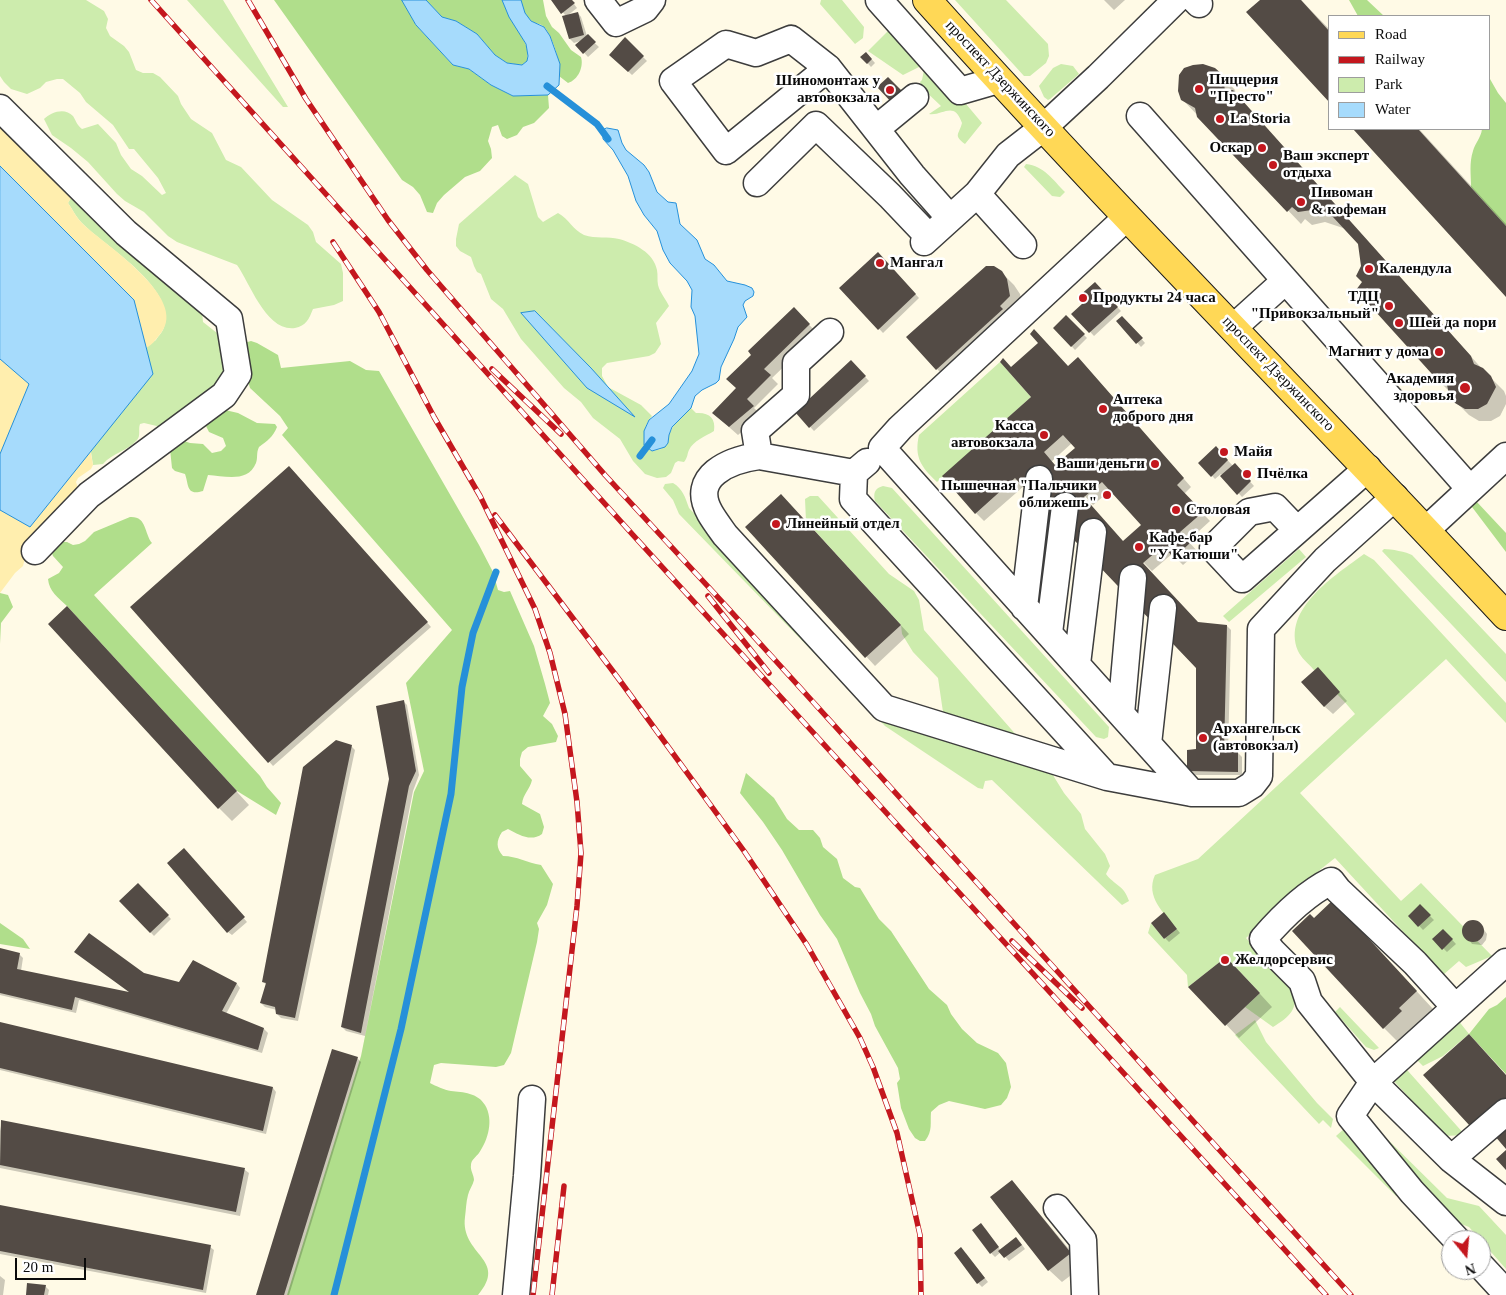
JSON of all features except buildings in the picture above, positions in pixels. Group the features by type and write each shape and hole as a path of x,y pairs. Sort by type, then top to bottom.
{"main road":[{"name":"проспект Дзержинского","path":"927,0 998,80 1368,468 1506,616"}],"street":[{"path":"598,0 616,23 645,9 652,0"},
{"path":"879,0 960,91 998,80"},
{"path":"757,183 816,125 890,196 927,239 978,194 1008,155 1044,127 1098,77 1190,1"},
{"path":"828,68 726,151 673,81 726,44 756,53 791,39 828,68 912,175 950,218"},
{"path":"876,129 915,97"},
{"path":"0,108 126,233 229,319 238,374 224,395 88,495 36,551"},
{"path":"1140,116 1470,489"},
{"path":"978,194 1023,245"},
{"path":"1106,777 853,499 854,473 1127,217"},
{"path":"1233,328 1285,281"},
{"path":"760,456 755,432 796,395 796,363 830,332"},
{"path":"882,448 1192,793"},
{"path":"854,473 760,456 744,458 724,465 712,474 704,490 709,512 726,535 884,708 1106,777 1192,793 1239,793 1252,785 1259,776 1260,629 1325,560 1395,497"},
{"path":"1426,530 1506,456"},
{"path":"1298,530 1368,468"},
{"path":"1024,607 1039,479"},
{"path":"1049,633 1065,506"},
{"path":"1077,664 1093,532"},
{"path":"1121,714 1133,578"},
{"path":"1148,744 1163,608"},
{"path":"1455,1007 1415,963 1338,890 1331,881 1316,888 1263,939 1272,951 1302,981 1309,1002 1373,1082 1452,1159 1506,1202"},
{"path":"1448,1230 1412,1192 1350,1116 1373,1082 1506,962"},
{"path":"516,1295 528,1176 532,1099"},
{"path":"1452,1159 1506,1112"},
{"path":"1057,1208 1082,1240 1085,1295"},
{"path":"1491,1277 1506,1293"}],"green space":[{"path":"0,0 86,0 104,11 108,19 106,28 110,36 129,52 136,70 143,73 153,73 160,77 178,96 191,119 212,133 226,160 241,167 272,200 308,225 313,232 316,242 341,264 343,273 343,301 334,305 313,309 307,322 302,326 295,328 285,327 267,315 237,265 177,242 168,236 144,212 117,194 88,162 52,135 44,119 50,114 62,111 70,113 82,129 98,124 116,143 121,155 131,169 142,176 162,195 166,193 158,178 134,149 129,149 113,125 63,79 46,82 40,88 27,94 11,89 4,82 0,76"},
{"path":"187,0 223,0 288,107 283,107"},
{"path":"274,0 402,0 416,25 453,65 469,69 491,85 513,96 548,95 549,108 534,123 523,127 517,135 507,139 502,136 498,125 492,127 488,141 492,158 480,171 465,177 444,195 437,203 433,213 427,212 420,195 413,187 402,180"},
{"path":"426,0 502,0 525,44 528,55 527,61 522,65 507,63 495,55 477,34 456,21 442,17"},
{"path":"521,0 543,0 546,16 552,27 559,33 571,50 581,57 582,65 579,73 572,81 568,83 559,76 558,58 551,37 544,27 535,23 527,16 523,10"},
{"path":"821,0 842,0 864,27 863,38 855,44 820,4"},
{"path":"955,0 1006,0 1048,44 1049,56 1046,63 1030,76 1024,76"},
{"path":"1349,0 1367,0 1383,15 1357,15"},
{"path":"889,30 961,98 982,123 965,144 958,137 962,123 955,112 948,111 929,114 941,106 923,89 920,82 924,70 921,66 903,75 868,51"},
{"path":"1061,64 1073,66 1079,74 1048,100 1044,97 1039,86 1053,68"},
{"path":"1491,81 1506,103 1506,226 1471,187 1472,156 1482,130 1491,130"},
{"path":"1026,164 1043,171 1065,192 1060,197 1052,196 1024,167"},
{"path":"515,175 528,184 538,217 543,222 558,213 584,235 615,238 631,243 648,254 655,264 659,288 669,306 656,323 661,344 655,353 649,356 607,363 602,368 602,376 608,387 641,405 652,416 645,429 644,445 652,451 661,449 675,423 691,408 696,413 708,415 713,419 714,431 693,444 684,462 678,461 675,463 671,473 666,477 657,478 645,474 633,461 620,439 593,418 581,402 564,388 521,339 503,309 491,299 481,274 477,272 471,257 460,251 456,246 459,224"},
{"path":"72,196 202,312 203,322 217,333 227,350 226,380 161,427 144,423 140,424 139,437 133,444 103,464 93,465 91,452 68,400 156,340 163,329 165,312 160,298 151,284 138,270 79,220 68,203"},
{"path":"251,341 278,355 281,368 350,361 366,370 379,371 479,545 493,572 498,590 510,591 534,646 545,684 550,703 543,716 552,724 558,736 556,742 528,747 522,752 520,759 520,766 532,780 522,804 540,814 544,827 542,834 529,838 508,829 502,832 498,841 499,850 503,856 541,865 553,884 547,905 537,923 539,929 537,942 511,1053 504,1065 496,1067 441,1063 434,1065 430,1083 446,1090 474,1096 482,1101 488,1111 489,1130 479,1153 471,1163 474,1180 467,1198 465,1217 465,1230 469,1240 486,1265 488,1273 486,1283 478,1295 287,1295 361,1056 414,792 424,771 406,683 452,630 282,435 288,428 280,416 250,388 244,343"},
{"path":"1000,362 1031,397 937,482 923,466 918,456 919,435"},
{"path":"225,410 238,413 257,423 275,424 277,427 272,436 259,447 256,463 248,473 235,477 208,475 203,491 191,491 185,474 172,468 170,449 184,441 203,444 212,453 221,451 226,446 223,438 209,432 205,424"},
{"path":"673,483 685,497 689,508 880,709 1051,772 1064,793 1081,814 1085,829 1105,854 1110,866 1106,874 1122,888 1129,901 1122,905 992,780 985,781 983,789 978,788 885,726 679,514 673,500 663,488 665,484"},
{"path":"883,486 892,488 1109,727 1108,737 1104,739 1096,737 875,501 875,491"},
{"path":"810,496 818,496 889,574 914,591 919,600 924,630 1018,737 944,719 938,678 913,652 902,634 901,625 806,521 805,499"},
{"path":"1476,501 1506,533 1506,552 1472,507"},
{"path":"130,517 135,517 142,522 152,543 94,595 260,776 281,803 276,815 237,791 57,597 50,587 48,579 59,573 63,567 53,556 50,548 59,542 67,542 73,545 79,544 94,532"},
{"path":"1299,549 1306,557 1229,622 1223,616"},
{"path":"1384,549 1412,555 1506,654 1506,682 1382,551"},
{"path":"1364,554 1374,560 1506,703 1506,723 1446,659 1300,793 1401,901 1421,883 1492,956 1466,967 1459,961 1443,975 1335,858 1246,938 1292,989 1295,1002 1292,1012 1273,1027 1245,1007 1260,993 1226,957 1188,987 1187,975 1148,933 1151,923 1164,939 1177,929 1157,904 1152,890 1153,883 1155,875 1198,859 1355,714 1301,656 1295,636 1297,621 1304,607 1314,595 1339,572"},
{"path":"0,593 8,595 13,607 1,623 0,644"},
{"path":"746,773 774,798 787,819 799,830 813,830 820,838 823,847 837,859 843,878 855,887 860,888 879,919 891,931 929,989 947,1005 962,1029 977,1043 998,1053 1006,1063 1011,1087 1007,1098 1001,1105 985,1109 949,1101 939,1105 931,1112 930,1130 925,1141 915,1138 909,1129 901,1108 897,1083 900,1079 898,1068 875,1026 837,939 820,915 782,850 740,793"},
{"path":"0,923 23,939 30,949 0,944"},
{"path":"1506,997 1506,1074 1469,1034 1489,1009"},
{"path":"1340,1007 1379,1048 1374,1050 1366,1047 1335,1012"},
{"path":"1454,1015 1469,1034 1443,1056 1423,1066 1413,1056"},
{"path":"1255,1020 1266,1042 1317,1103 1333,1119 1331,1128 1323,1120 1319,1124 1235,1035"},
{"path":"1400,1062 1465,1135 1444,1136 1394,1081 1395,1068"},
{"path":"1372,1124 1447,1198 1479,1206 1506,1235 1506,1269 1491,1252 1491,1230 1472,1230 1469,1227 1453,1221"},
{"path":"1345,1128 1398,1194 1396,1196 1336,1136"}],"sand":[{"path":"0,122 72,196 68,203 82,223 141,273 164,304 167,319 161,333 152,344 144,349 89,443 93,465 91,469 78,478 76,482 79,491 44,523 26,553 23,566 15,573 0,593"}],"water":[{"path":"402,0 426,0 442,17 456,21 477,34 495,55 507,63 522,65 527,61 528,56 526,44 509,17 502,0 521,0 525,13 531,21 544,27 550,36 560,64 559,85 548,95 513,96 491,85 469,69 453,65 416,25"},
{"path":"607,128 618,130 626,150 644,165 649,172 657,192 668,202 676,203 680,224 697,240 705,259 714,265 727,281 745,285 752,288 754,292 753,296 745,301 743,305 747,317 738,327 721,367 719,380 695,396 691,408 672,427 668,443 665,447 652,451 644,445 644,431 649,420 669,404 692,371 699,354 695,316 691,307 692,290 687,281 670,263 663,250 657,231 636,201 628,176 613,150 603,139 603,130"},
{"path":"0,166 134,300 153,374 30,527 0,510 0,454 29,384 0,359"},
{"path":"535,311 591,368 635,417 587,388 521,313"}],"waterway":[{"path":"547,86 597,124 608,139"},
{"path":"640,456 652,440"},
{"path":"334,1295 401,1029 451,794 462,687 473,633 496,572"}],"railway":[{"path":"151,0 633,535 1326,1295"},
{"path":"248,0 306,99 388,220 427,270 605,475 1351,1295"},
{"path":"333,242 379,312 434,417 480,496 535,609 550,653 565,714 577,802 581,853 577,906 533,1295"},
{"path":"492,369 561,434"},
{"path":"495,515 618,678 744,851 807,945 860,1038 873,1067 897,1133 920,1235 921,1295"},
{"path":"708,596 769,673"},
{"path":"1012,941 1082,1008"},
{"path":"552,1295 564,1186"}],"place":[{"name":"Пиццерия \"Престо\"","path":"1199,89"},
{"name":"Шиномонтаж у автовокзала","path":"890,90"},
{"name":"La Storia","path":"1220,119"},
{"name":"Оскар","path":"1262,148"},
{"name":"Ваш эксперт отдыха","path":"1273,165"},
{"name":"Пивоман & кофеман","path":"1301,202"},
{"name":"Мангал","path":"880,263"},
{"name":"Календула","path":"1369,269"},
{"name":"Продукты 24 часа","path":"1083,298"},
{"name":"ТДЦ \"Привокзальный\"","path":"1389,306"},
{"name":"Шей да пори","path":"1399,323"},
{"name":"Магнит у дома","path":"1439,352"},
{"name":"Академия здоровья","path":"1465,388"},
{"name":"Аптека доброго дня","path":"1103,409"},
{"name":"Касса автовокзала","path":"1044,435"},
{"name":"Майя","path":"1224,452"},
{"name":"Ваши деньги","path":"1155,464"},
{"name":"Пчёлка","path":"1247,474"},
{"name":"Пышечная \"Пальчики оближешь\"","path":"1107,495"},
{"name":"Столовая","path":"1176,510"},
{"name":"Линейный отдел","path":"776,524"},
{"name":"Кафе-бар \"У Катюши\"","path":"1139,547"},
{"name":"Архангельск (автовокзал)","path":"1203,738"},
{"name":"Желдорсервис","path":"1225,960"}]}
